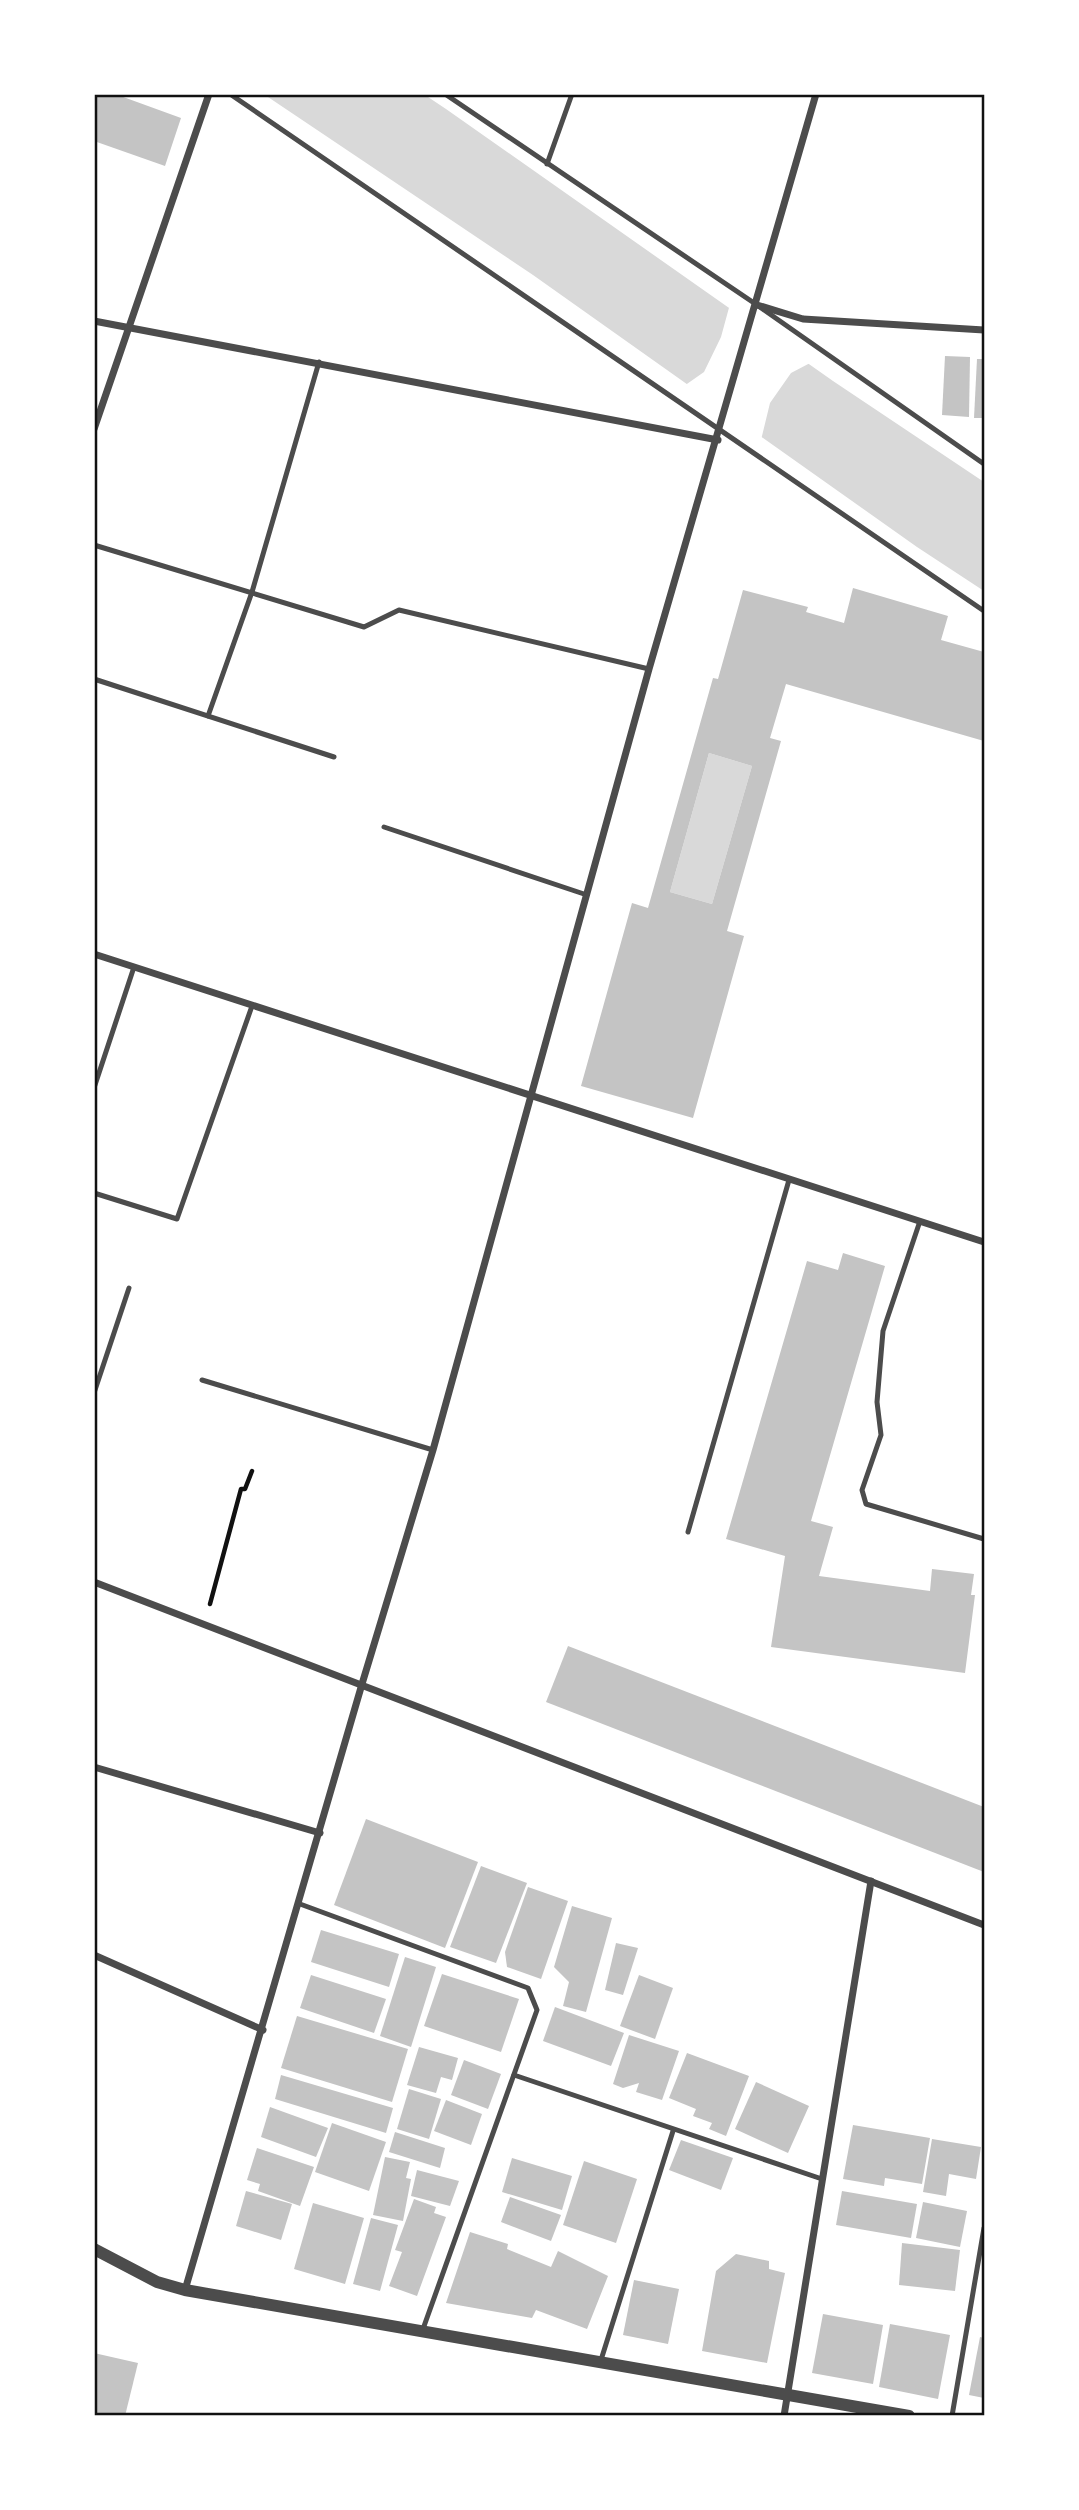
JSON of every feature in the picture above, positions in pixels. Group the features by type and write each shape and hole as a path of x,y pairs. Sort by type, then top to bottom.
{"street":[{"path":"94,429 209,94"},
{"path":"185,2290 433,1450 649,669 817,94"},
{"path":"757,305 803,319 985,330"},
{"path":"94,321 718,440"},
{"path":"94,954 985,1242"},
{"path":"94,1582 985,1925"},
{"path":"94,1767 320,1833"},
{"path":"784,2416 871,1881"},
{"path":"94,1955 263,2030"},
{"path":"94,2249 157,2282 185,2290 601,2360 909,2416"}],"lane":[{"path":"230,94 722,425 985,611"},
{"path":"445,94 757,305 985,464"},
{"path":"547,164 572,94"},
{"path":"208,716 252,592 319,362"},
{"path":"94,544 364,626 399,610 649,669"},
{"path":"94,678 334,757"},
{"path":"384,827 587,895"},
{"path":"94,1088 134,967"},
{"path":"94,1193 177,1219 252,1006"},
{"path":"688,1532 789,1180"},
{"path":"920,1221 883,1331 877,1402 881,1435 862,1490 866,1504 985,1539"},
{"path":"94,1393 129,1288"},
{"path":"202,1380 433,1450"},
{"path":"300,1904 528,1988 537,2010 423,2330"},
{"path":"514,2075 822,2179"},
{"path":"601,2360 673,2130"},
{"path":"952,2416 985,2228"}],"path":[{"path":"204,1625 241,1489 245,1489 252,1471"}],"shaded area":[{"path":"265,95 425,95 446,109 833,381 984,482 984,591 917,547 533,275"},
{"path":"709,753 752,766 712,904 670,892"}],"pier":[{"path":"730,304 812,362 791,373 770,403 761,440 684,386 704,372 721,337"}],"building":[{"path":"94,94 115,94 181,118 165,166 94,141"},
{"path":"945,356 970,357 969,417 942,415"},
{"path":"977,359 984,359 984,418 974,418"},
{"path":"853,588 948,616 941,640 984,652 984,741 786,684 770,738 781,741 727,931 744,936 693,1118 581,1086 632,903 648,908 713,678 718,679 743,590 808,607 806,612 844,623","holes":["709,753 752,766 712,904 670,892"]},
{"path":"843,1253 885,1266 811,1521 833,1527 819,1576 930,1591 932,1569 974,1574 971,1595 975,1595 965,1673 771,1647 785,1556 726,1539 807,1261 838,1270"},
{"path":"568,1646 984,1807 984,1872 546,1702"},
{"path":"366,1819 478,1862 445,1948 334,1905"},
{"path":"481,1866 527,1883 496,1963 450,1947"},
{"path":"528,1887 568,1901 541,1979 507,1967 505,1952"},
{"path":"572,1906 612,1918 586,2012 563,2006 569,1982 554,1967"},
{"path":"321,1930 399,1954 389,1987 311,1962"},
{"path":"616,1943 638,1948 623,1995 605,1990"},
{"path":"405,1957 436,1967 411,2047 380,2036"},
{"path":"442,1974 519,1999 501,2052 424,2026"},
{"path":"311,1975 386,1999 374,2033 300,2008"},
{"path":"639,1975 673,1988 655,2039 620,2026"},
{"path":"555,2007 624,2033 611,2066 543,2041"},
{"path":"297,2016 408,2049 392,2102 281,2068"},
{"path":"629,2035 679,2051 662,2100 636,2092 639,2083 623,2088 613,2084"},
{"path":"419,2047 458,2058 452,2080 441,2077 436,2093 407,2085"},
{"path":"687,2053 749,2076 726,2136 709,2129 712,2123 693,2116 696,2109 669,2098"},
{"path":"464,2060 501,2074 488,2109 451,2095"},
{"path":"281,2075 393,2108 386,2133 275,2099"},
{"path":"756,2082 809,2106 788,2153 735,2129"},
{"path":"409,2089 441,2099 429,2139 397,2129"},
{"path":"446,2100 482,2114 471,2145 434,2131"},
{"path":"270,2107 328,2128 316,2157 261,2137"},
{"path":"332,2123 386,2142 369,2191 315,2172"},
{"path":"853,2125 930,2138 922,2184 885,2178 884,2186 843,2179"},
{"path":"395,2132 445,2148 440,2168 389,2152"},
{"path":"932,2139 981,2147 976,2179 949,2174 946,2196 923,2192"},
{"path":"681,2140 733,2158 721,2190 669,2170"},
{"path":"257,2148 314,2167 300,2206 258,2191 260,2184 247,2180"},
{"path":"385,2157 410,2162 406,2178 411,2179 403,2221 373,2215"},
{"path":"512,2158 572,2176 562,2210 502,2192"},
{"path":"584,2161 637,2179 616,2243 563,2225"},
{"path":"417,2170 459,2181 450,2206 411,2196"},
{"path":"246,2191 292,2204 281,2240 236,2226"},
{"path":"842,2191 917,2204 911,2238 836,2225"},
{"path":"510,2197 561,2215 551,2241 501,2222"},
{"path":"414,2199 436,2207 434,2213 446,2217 417,2296 389,2286 402,2252 395,2250"},
{"path":"923,2202 967,2211 960,2247 916,2238"},
{"path":"313,2203 364,2218 345,2284 294,2269"},
{"path":"371,2218 398,2225 380,2291 353,2284"},
{"path":"470,2232 508,2244 507,2249 551,2267 558,2251 608,2276 587,2329 536,2310 532,2318 446,2303"},
{"path":"902,2243 960,2250 955,2291 899,2285"},
{"path":"736,2254 769,2261 769,2269 785,2273 767,2363 702,2351 716,2271"},
{"path":"634,2280 679,2289 668,2344 623,2335"},
{"path":"823,2314 883,2325 873,2384 812,2373"},
{"path":"890,2324 950,2335 938,2399 879,2387"},
{"path":"980,2337 984,2338 984,2398 969,2395"},
{"path":"94,2353 138,2363 125,2416 94,2416"}]}
